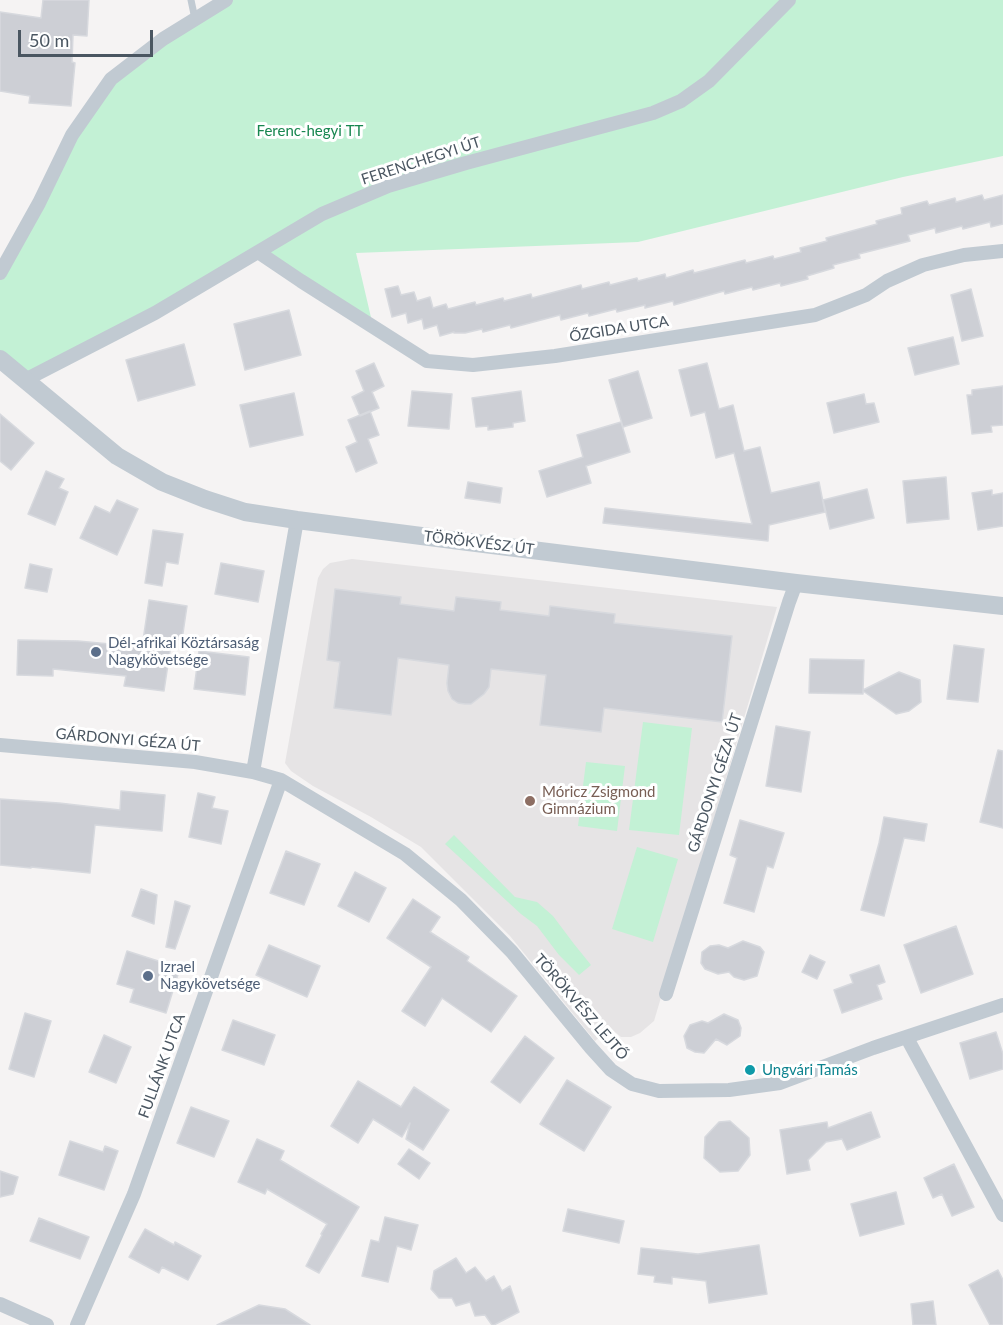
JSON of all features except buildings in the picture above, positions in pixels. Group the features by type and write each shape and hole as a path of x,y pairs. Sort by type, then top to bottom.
{"street":[{"path":"0,273 39,203 72,135 111,79 163,39 226,0"},
{"name":"FERENCHEGYI ÚT","path":"25,380 155,313 322,214 388,186 653,113 681,101 709,81 789,0"},
{"name":"ŐZGIDA UTCA","path":"258,252 427,361 473,365 555,356 815,315 866,295 887,281 922,265 964,255 1003,251"},
{"name":"TÖRÖKVÉSZ ÚT","path":"0,359 117,456 162,482 245,512 796,583 1003,606"},
{"path":"253,772 297,520"},
{"name":"GÁRDONYI GÉZA ÚT","path":"666,994 796,583"},
{"name":"GÁRDONYI GÉZA ÚT","path":"0,745 195,762 253,772"},
{"name":"TÖRÖKVÉSZ LEJTŐ","path":"253,772 281,780 405,854 461,900 512,952 611,1070 632,1083 659,1091 729,1090 780,1083 873,1048 1003,1005"},
{"name":"FULLÁNK UTCA","path":"77,1325 134,1194 281,780"},
{"path":"907,1038 1003,1215"},
{"path":"0,1304 47,1325"}],"lane":[{"path":"191,0 195,19"}],"shaded area":[{"name":"Móricz Zsigmond Gimnázium","path":"352,559 777,607 654,1021 640,1033 631,1037 621,1037 610,1028 595,1041 510,936 421,847 313,786 291,771 285,763 318,578 330,563"}],"green space":[{"name":"Ferenc-hegyi TT","path":"226,0 1003,0 1003,156 903,177 638,242 356,253 373,326 258,252 25,380 0,359 0,273 111,79"},
{"path":"643,722 692,728 679,835 629,830"},
{"path":"586,762 625,766 617,831 578,826"},
{"path":"454,835 515,897 537,902 553,916 591,965 579,975 559,955 537,926 445,844"},
{"path":"637,847 678,859 653,942 612,929"}],"place":[{"name":"Dél-afrikai Köztársaság Nagykövetsége","path":"96,652"},
{"name":"Móricz Zsigmond Gimnázium","path":"530,801"},
{"name":"Izrael Nagykövetsége","path":"148,976"},
{"name":"Ungvári Tamás","path":"750,1070"}]}
